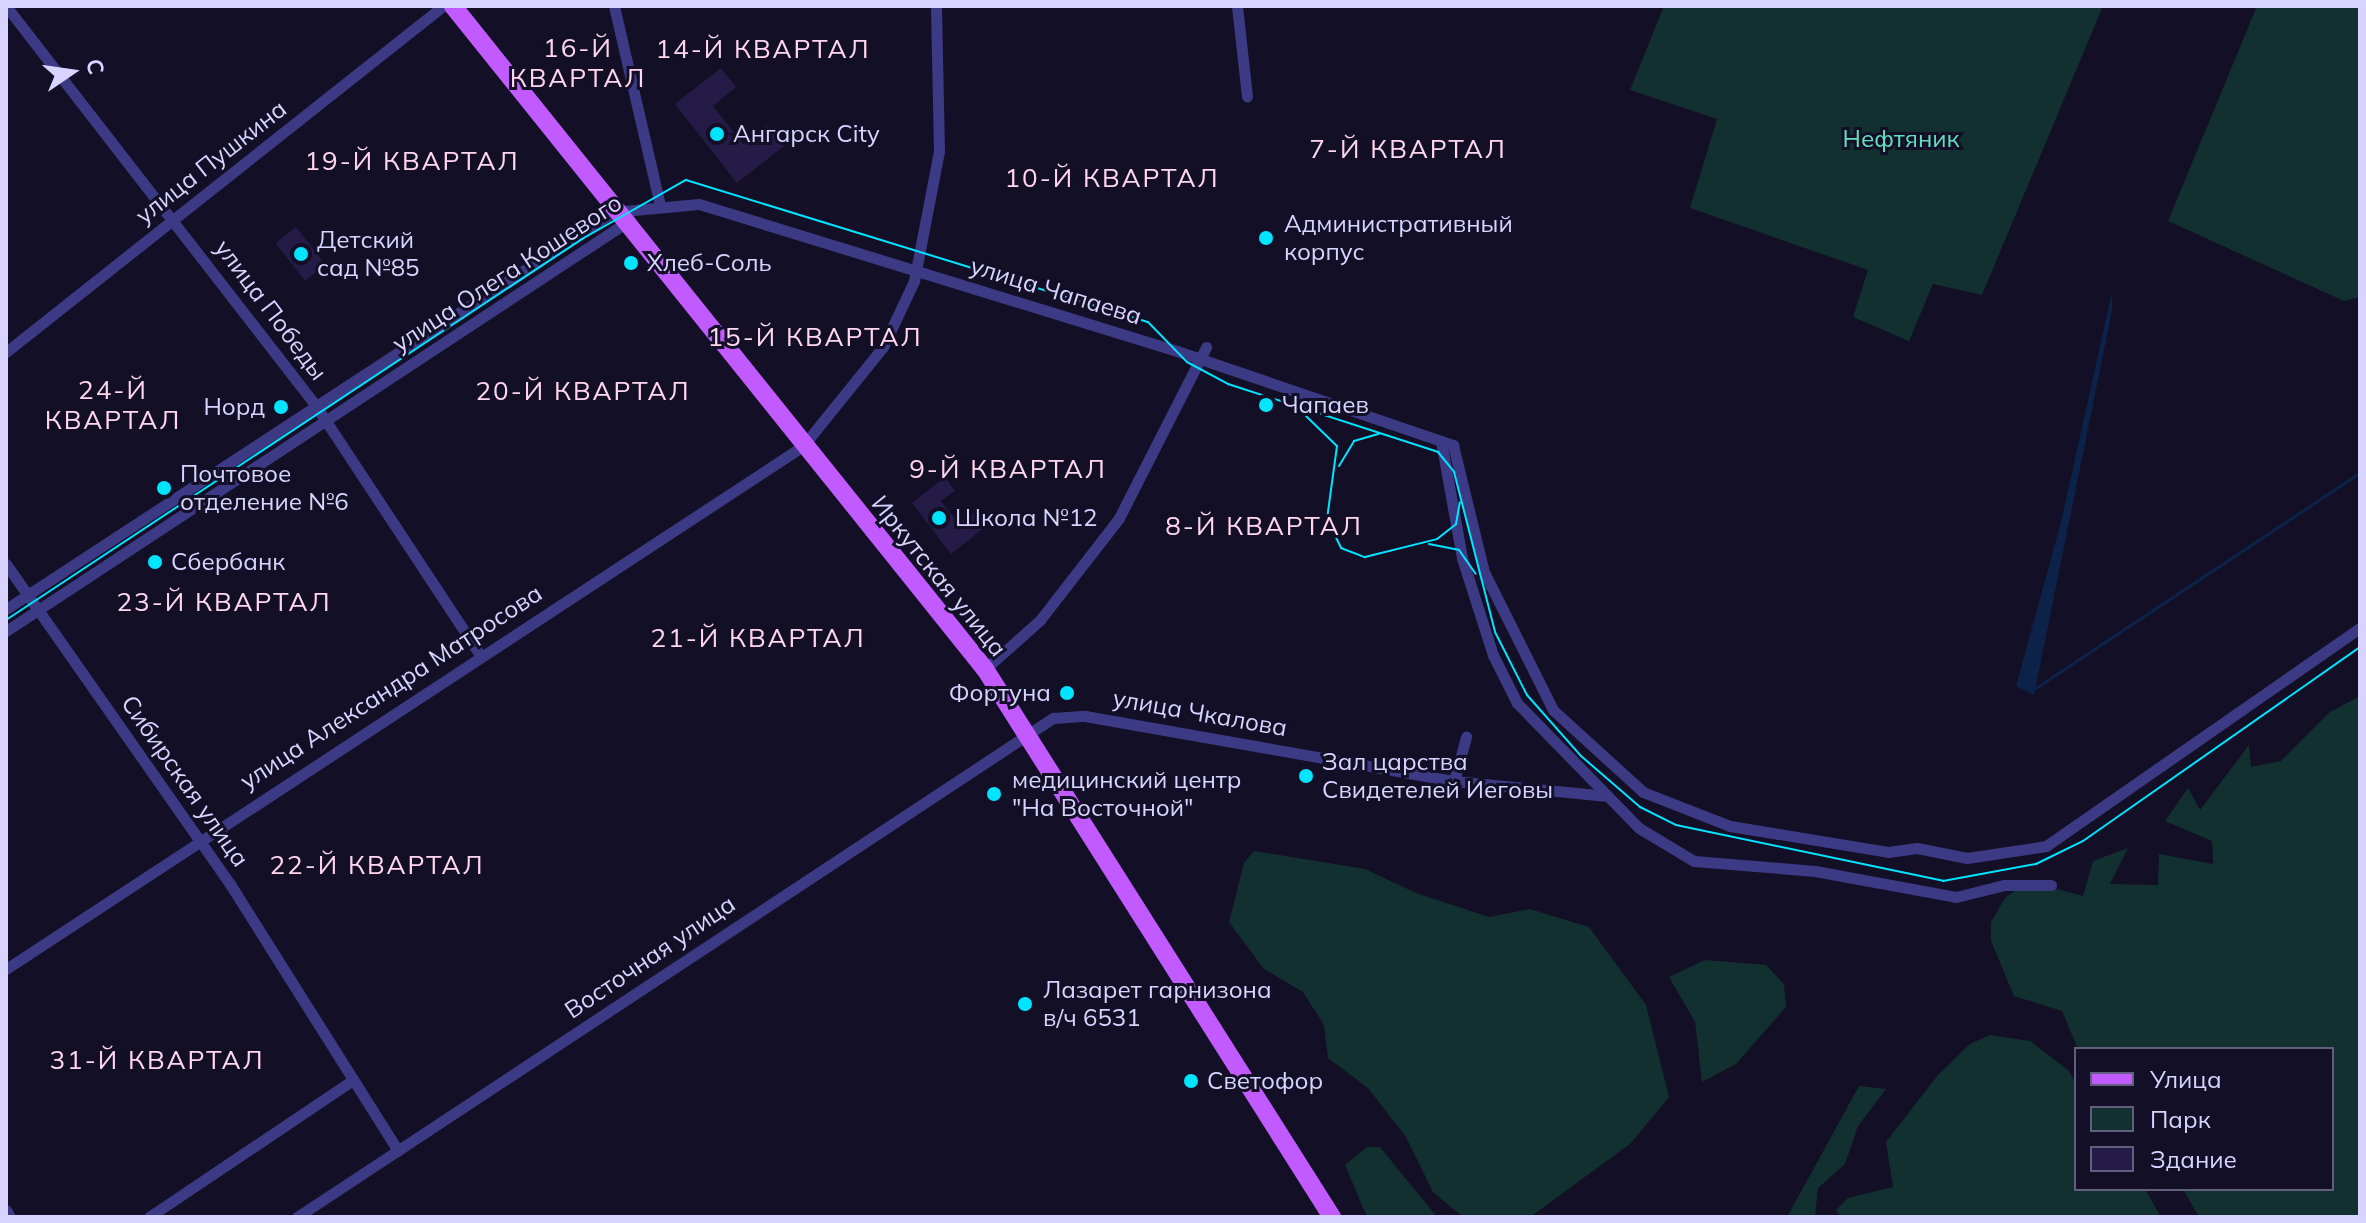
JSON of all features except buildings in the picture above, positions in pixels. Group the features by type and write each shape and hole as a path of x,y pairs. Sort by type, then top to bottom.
{"main road":[{"name":"Иркутская улица","path":"453,6 619,218 985,669 1332,1217"}],"street":[{"name":"улица Победы","path":"6,6 174,219 325,418 481,656"},
{"name":"улица Пушкина","path":"6,352 443,6"},
{"path":"614,6 660,205"},
{"name":"улица Александра Матросова","path":"6,969 198,838 803,446 883,347 916,270 939,151 936,6"},
{"path":"1237,6 1247,96"},
{"name":"улица Чапаева","path":"642,210 660,205 699,204 1202,360 1447,443"},
{"name":"улица Олега Кошевого","path":"6,609 316,406 619,218 642,210"},
{"name":"улица Олега Кошевого","path":"6,631 619,218"},
{"path":"985,669 1040,620 1119,518 1206,347"},
{"path":"1447,443 1484,572 1546,701 1643,792 1730,826 1888,852 1917,848 1967,858 2046,846 2360,628"},
{"path":"1447,443 1462,558 1493,655 1517,703 1639,828 1694,861 1815,871 1956,897 2004,885 2051,885"},
{"name":"Сибирская улица","path":"6,564 198,838 398,1151"},
{"name":"улица Чкалова","path":"1028,735 1053,718 1085,716 1454,781 1607,796"},
{"name":"Восточная улица","path":"297,1217 1028,735"},
{"path":"1454,781 1466,737"},
{"path":"149,1217 353,1080"},
{"path":"6,1210 10,1217"}],"green space":[{"name":"Нефтяник","path":"1664,6 2103,6 1982,295 1933,284 1909,341 1853,317 1868,270 1690,208 1717,119 1630,90"},
{"path":"2257,6 2360,6 2360,297 2344,301 2168,221"},
{"path":"2360,696 2360,1217 2199,1217 2184,1191 2334,1191 2334,1047 2077,1047 2062,1011 2014,996 1991,941 1991,922 2005,898 2027,881 2083,896 2093,861 2128,848 2110,884 2158,885 2159,854 2213,864 2212,841 2165,821 2188,788 2200,810 2249,745 2251,767 2281,761 2330,712"},
{"path":"1254,851 1365,869 1416,893 1489,917 1530,909 1589,927 1646,1005 1669,1097 1630,1144 1530,1217 1463,1217 1433,1192 1406,1137 1368,1088 1328,1058 1324,1025 1303,992 1264,969 1229,922 1244,863"},
{"path":"1705,960 1766,965 1784,984 1786,1007 1736,1064 1702,1082 1695,1022 1669,977"},
{"path":"1990,1035 2030,1041 2069,1071 2074,1080 2074,1191 2146,1191 2161,1217 1841,1217 1836,1210 1848,1198 1893,1187 1886,1142 1938,1075 1970,1044"},
{"path":"1859,1086 1886,1089 1858,1126 1845,1164 1818,1188 1815,1217 1787,1217"},
{"path":"1367,1147 1380,1147 1437,1217 1367,1217 1345,1165"}],"water":[{"path":"2112,292 2112,311 2034,695 2016,686 2061,522"}],"waterway":[{"path":"2034,689 2360,472"}],"tram line":[{"path":"6,620 582,239 686,180 1148,322 1187,362 1228,384 1438,452 1454,472 1495,632 1527,695 1581,756 1640,807 1676,825 1943,881 2036,864 2083,841 2360,647"},
{"path":"1306,416 1337,446 1327,519 1341,548 1365,557 1437,539 1456,524 1460,502"},
{"path":"1339,466 1354,441 1379,434"},
{"path":"1429,544 1459,550 1476,574"}],"place":[{"name":"Ангарск City","path":"717,134"},
{"name":"Административный корпус","path":"1266,238"},
{"name":"Детский сад №85","path":"301,254"},
{"name":"Хлеб-Соль","path":"631,263"},
{"name":"Чапаев","path":"1266,405"},
{"name":"Норд","path":"281,407"},
{"name":"Почтовое отделение №6","path":"164,488"},
{"name":"Школа №12","path":"939,518"},
{"name":"Сбербанк","path":"155,562"},
{"name":"Фортуна","path":"1067,693"},
{"name":"Зал царства Свидетелей Иеговы","path":"1306,776"},
{"name":"медицинский центр \"На Восточной\"","path":"994,794"},
{"name":"Лазарет гарнизона в/ч 6531","path":"1025,1004"},
{"name":"Светофор","path":"1191,1081"}],"district":[{"name":"14-Й КВАРТАЛ","path":"763,49"},
{"name":"16-Й КВАРТАЛ","path":"578,63"},
{"name":"7-Й КВАРТАЛ","path":"1408,149"},
{"name":"19-Й КВАРТАЛ","path":"412,161"},
{"name":"10-Й КВАРТАЛ","path":"1112,178"},
{"name":"15-Й КВАРТАЛ","path":"815,337"},
{"name":"20-Й КВАРТАЛ","path":"583,391"},
{"name":"24-Й КВАРТАЛ","path":"113,405"},
{"name":"9-Й КВАРТАЛ","path":"1008,469"},
{"name":"8-Й КВАРТАЛ","path":"1264,526"},
{"name":"23-Й КВАРТАЛ","path":"224,602"},
{"name":"21-Й КВАРТАЛ","path":"758,638"},
{"name":"22-Й КВАРТАЛ","path":"377,865"},
{"name":"31-Й КВАРТАЛ","path":"157,1060"}]}
